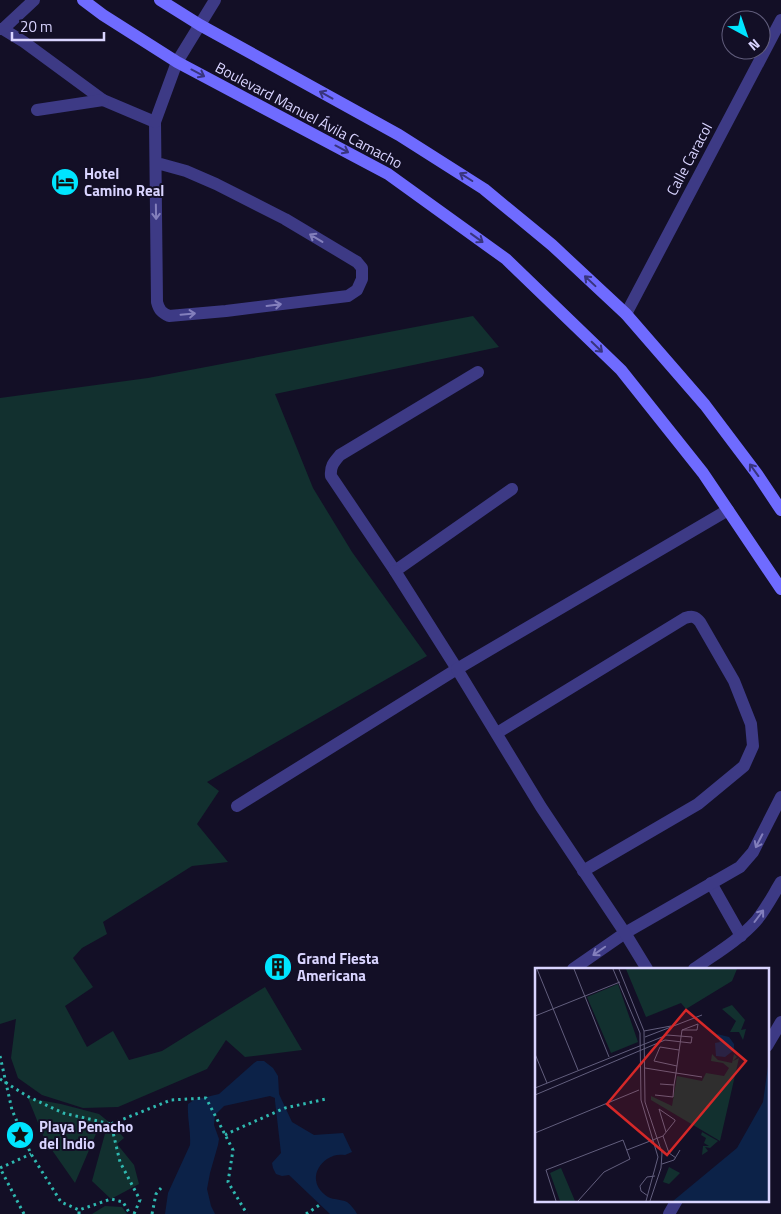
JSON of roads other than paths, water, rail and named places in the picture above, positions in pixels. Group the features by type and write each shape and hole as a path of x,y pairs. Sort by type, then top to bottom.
{"main road":[{"name":"Boulevard Manuel Ávila Camacho","path":"84,0 103,15 177,62 388,174 506,259 621,370 703,473 781,589"},
{"name":"Boulevard Manuel Ávila Camacho","path":"160,0 200,25 399,135 484,189 552,245 626,314 705,405 757,474 781,510"}],"street":[{"path":"34,0 2,29 24,42 103,100 155,122"},
{"path":"157,163 186,171 216,184 285,219 357,262 362,268 362,280 357,290 348,296 170,316 164,314 159,308 157,302 157,163 155,122 177,62 215,0"},
{"name":"Calle Caracol","path":"626,314 781,20"},
{"path":"37,110 103,100"},
{"path":"478,372 340,455 333,463 331,476 395,571 497,733 541,807 646,968"},
{"path":"395,571 512,489"},
{"path":"237,806 457,669 728,510"},
{"path":"497,733 685,618 696,617 700,622 734,681 751,724 752,746 744,766 698,804 583,870"},
{"path":"574,968 625,933 740,867 753,852 781,798"},
{"path":"695,968 741,936 756,920 781,882"},
{"path":"711,883 741,936"},
{"path":"768,1044 781,1022"},
{"path":"669,1214 676,1202"}],"water":[{"path":"257,1061 264,1061 273,1068 278,1076 279,1094 292,1122 314,1135 343,1133 352,1152 327,1159 319,1168 316,1178 319,1188 323,1193 333,1199 347,1202 357,1214 330,1214 289,1175 282,1176 276,1174 272,1163 281,1153 275,1098 270,1096 224,1106 215,1115 214,1125 219,1139 207,1189 215,1214 165,1214 168,1193 190,1145 188,1104 194,1100 219,1094"}],"place":[{"name":"Hotel Camino Real","path":"65,182"},
{"name":"Grand Fiesta Americana","path":"278,967"},
{"name":"Playa Penacho del Indio","path":"20,1135"}]}
